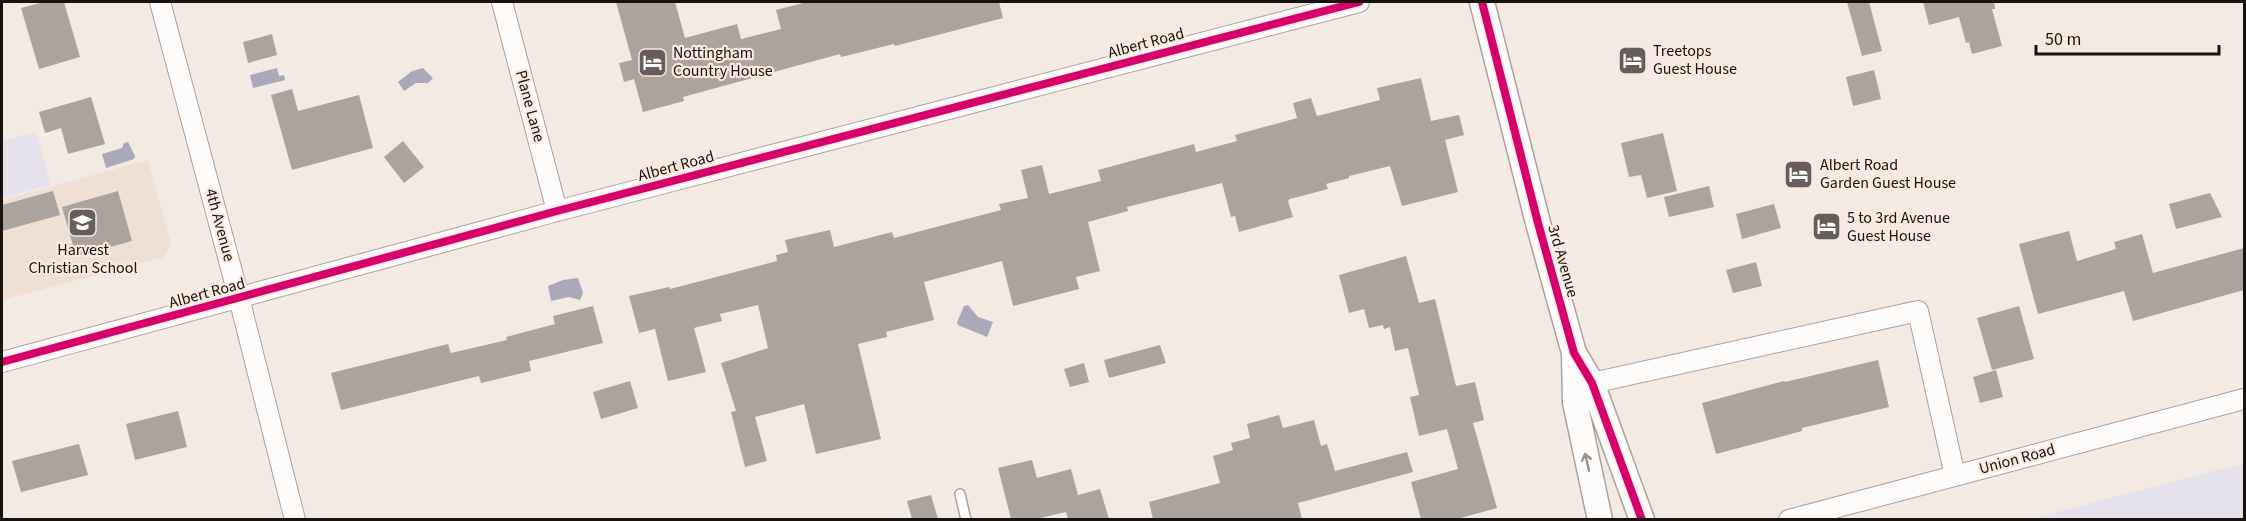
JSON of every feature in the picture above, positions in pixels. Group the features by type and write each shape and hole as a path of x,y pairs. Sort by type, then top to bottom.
{"street":[{"name":"4th Avenue","path":"160,2 295,519"},
{"name":"Plane Lane","path":"502,2 557,211"},
{"name":"Albert Road","path":"2,362 557,211 1359,2"},
{"name":"3rd Avenue","path":"1482,2 1538,223 1574,352 1575,402 1600,519"},
{"path":"1592,383 1918,311 1955,476"},
{"name":"3rd Avenue","path":"1574,352 1592,383 1642,519"},
{"name":"Union Road","path":"1790,519 2244,399"}],"lane":[{"path":"960,494 966,519"}],"shaded area":[{"path":"277,68 279,76 284,75 285,80 253,88 250,75"},
{"path":"423,68 433,78 428,83 416,83 404,91 398,82 412,71"},
{"path":"36,132 51,185 2,198 2,141"},
{"path":"128,142 135,156 134,159 106,168 102,154 122,148 124,143"},
{"name":"Harvest Christian School","path":"148,160 171,244 164,257 2,300 2,200"},
{"path":"578,278 583,293 580,300 569,297 551,301 548,286 563,280"},
{"path":"968,305 978,317 993,322 987,337 958,325 957,322 964,306"},
{"path":"2244,463 2244,519 2031,519"}],"building":[{"path":"44,2 64,2 80,57 39,69 21,8"},
{"path":"616,2 675,2 685,38 737,24 741,39 781,29 776,10 807,2 999,2 1003,18 895,46 894,44 841,57 840,54 683,97 684,101 643,112 634,79 624,82 619,63 632,60"},
{"path":"1847,2 1869,2 1882,51 1862,56"},
{"path":"1923,2 1994,2 1995,9 1992,9 2002,46 1972,54 1969,42 1966,43 1959,17 1929,25"},
{"path":"272,34 277,55 248,63 243,42"},
{"path":"1874,70 1881,99 1853,106 1846,77"},
{"path":"1421,78 1431,121 1459,115 1464,135 1445,140 1458,192 1402,206 1390,166 1349,176 1349,178 1326,184 1328,189 1290,199 1288,201 1293,217 1239,232 1235,216 1231,217 1222,183 1127,207 1128,211 1088,222 1100,271 1076,277 1079,289 1013,306 1002,261 924,282 934,320 886,332 887,337 858,344 881,439 816,454 804,404 755,417 767,461 745,467 731,412 736,411 721,363 768,348 758,305 720,314 722,321 694,328 706,372 668,381 655,329 639,333 629,296 669,287 670,289 777,261 776,255 788,252 785,240 830,230 834,247 892,232 894,238 1001,210 999,204 1028,198 1021,170 1042,165 1049,194 1101,181 1098,170 1194,144 1196,152 1237,141 1235,135 1297,118 1293,103 1311,98 1317,116 1380,100 1377,88"},
{"path":"292,89 298,111 359,95 373,148 292,170 271,95"},
{"path":"91,97 105,144 68,154 61,128 45,133 39,112"},
{"path":"1663,133 1677,191 1647,198 1641,175 1629,177 1621,143"},
{"path":"403,141 424,167 404,183 384,157"},
{"path":"1709,186 1714,207 1669,217 1664,197"},
{"path":"53,191 60,215 2,231 2,205"},
{"path":"118,191 132,241 76,256 62,207"},
{"path":"2210,193 2222,217 2176,229 2169,204"},
{"path":"1774,204 1781,228 1742,239 1736,214"},
{"path":"2069,231 2077,261 2116,249 2114,242 2142,234 2153,273 2244,248 2244,290 2133,321 2124,291 2038,314 2019,244"},
{"path":"1406,256 1419,303 1435,299 1456,386 1475,382 1484,420 1473,423 1497,508 1457,519 1421,519 1411,482 1458,469 1447,429 1419,436 1410,397 1419,395 1408,348 1395,351 1390,327 1384,329 1383,325 1369,328 1364,309 1349,313 1339,275"},
{"path":"1756,262 1762,286 1733,293 1726,270"},
{"path":"593,306 603,343 529,361 531,371 481,383 479,376 341,410 331,373 448,344 451,353 507,340 506,337 555,324 553,316"},
{"path":"2019,306 2034,359 1992,370 1977,318"},
{"path":"1160,345 1166,363 1109,378 1104,360"},
{"path":"1878,360 1889,407 1802,428 1802,431 1716,454 1702,403 1784,381"},
{"path":"1084,363 1089,382 1070,387 1064,369"},
{"path":"1996,370 2003,397 1980,403 1973,377"},
{"path":"630,381 638,408 601,419 593,392"},
{"path":"178,411 187,447 135,460 126,424"},
{"path":"1279,415 1283,428 1314,420 1321,446 1327,444 1335,471 1407,452 1413,472 1298,503 1302,519 1153,519 1149,502 1220,483 1213,456 1233,450 1231,443 1250,438 1247,424"},
{"path":"79,444 88,475 21,492 12,461"},
{"path":"1032,460 1037,478 1071,469 1078,495 1100,489 1109,519 1068,519 1066,512 1036,519 1011,519 998,468"},
{"path":"931,495 938,519 912,519 907,501"}],"cycle path":[{"path":"2,362 557,211 1359,2"},
{"path":"1482,2 1538,223 1574,353 1592,383 1642,520"}],"place":[{"name":"Treetops Guest House","path":"1632,60"},
{"name":"Nottingham Country House","path":"652,62"},
{"name":"Albert Road Garden Guest House","path":"1799,174"},
{"name":"Harvest Christian School","path":"83,222"},
{"name":"5 to 3rd Avenue Guest House","path":"1826,227"}]}
